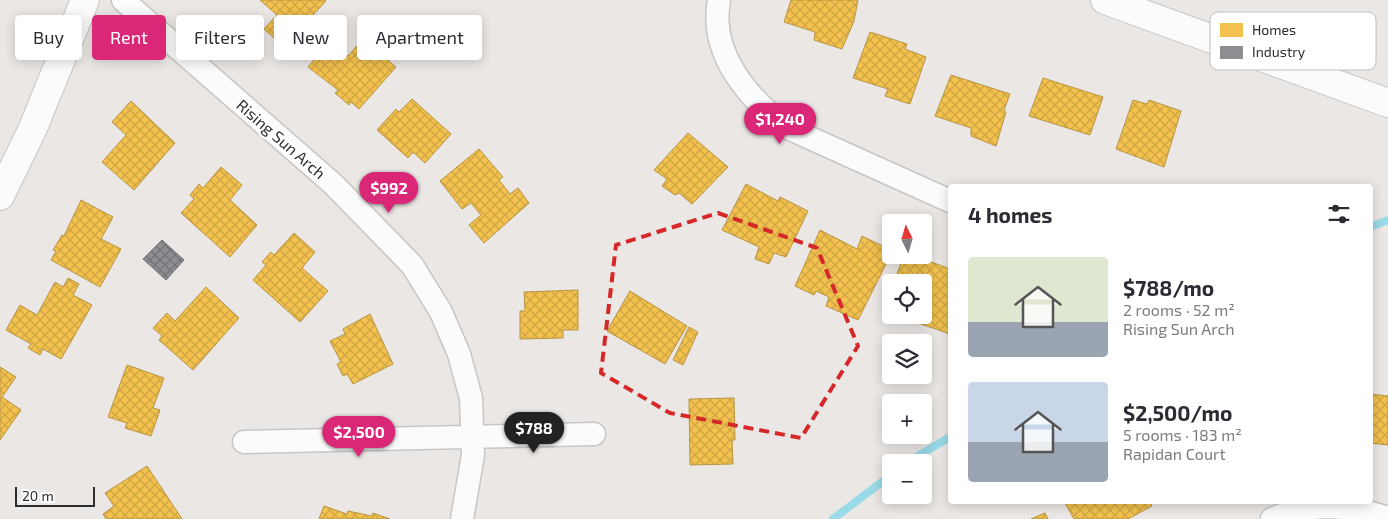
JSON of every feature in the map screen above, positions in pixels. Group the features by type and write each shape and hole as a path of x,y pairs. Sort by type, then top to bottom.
{"street":[{"path":"0,196 32,128 85,0"},
{"name":"Rising Sun Arch","path":"123,0 333,184 412,265 441,312 459,354 471,398 473,437 466,503 462,519"},
{"path":"719,0 717,9 719,34 728,62 745,90 766,112 788,128 948,200"},
{"path":"1105,0 1210,38"},
{"path":"1297,70 1388,103"},
{"path":"244,442 594,434"},
{"path":"1272,519 1309,509 1340,507 1367,511 1388,518"}],"highlighted area":[{"path":"718,213 817,248 858,346 801,438 670,413 601,373 616,245"}],"building: Homes":[{"path":"260,0 326,1 313,15 277,15"},
{"path":"791,0 858,0 854,21 842,49 814,40 815,32 784,22"},
{"path":"274,18 274,38 264,29"},
{"path":"870,32 907,44 905,49 926,57 910,104 885,96 888,89 853,78"},
{"path":"357,46 357,60 388,60 396,67 359,109 351,102 349,105 335,93 338,90 308,67 314,60 347,60"},
{"path":"951,75 1010,94 1004,110 1006,112 996,146 971,136 971,128 935,116"},
{"path":"1043,78 1103,97 1090,135 1029,116"},
{"path":"412,99 451,134 425,163 413,152 408,158 377,130 396,109 399,112"},
{"path":"1133,100 1147,104 1149,100 1181,111 1164,167 1116,149"},
{"path":"131,101 175,143 134,190 102,162 126,135 112,122"},
{"path":"688,133 728,167 692,204 679,193 675,195 662,186 667,179 654,170"},
{"path":"479,149 503,177 499,180 510,194 518,188 529,203 484,243 469,225 481,215 471,203 462,209 440,181"},
{"path":"221,167 242,185 230,200 257,225 230,257 181,213 194,199 190,195 199,184 203,188"},
{"path":"746,184 778,201 780,197 808,211 786,257 774,253 769,264 755,259 759,247 722,230"},
{"path":"81,200 113,217 101,239 121,249 100,287 51,260 56,251 53,250 62,235 64,236"},
{"path":"820,230 857,249 862,236 882,246 882,264 886,264 858,320 826,306 829,297 816,291 814,295 795,286"},
{"path":"294,233 315,252 302,268 328,291 300,322 253,280 266,265 262,262 271,252 274,255"},
{"path":"932,262 948,268 948,333 921,324 932,324 932,274 897,274 901,264 932,264"},
{"path":"68,278 79,284 73,295 92,305 61,359 43,349 40,355 28,348 31,344 6,330 20,305 37,315 55,282 63,287"},
{"path":"206,287 239,318 193,370 159,340 162,336 153,328 167,313 175,321"},
{"path":"578,290 578,330 563,330 563,338 520,339 520,311 525,311 524,292"},
{"path":"630,291 687,326 665,364 607,331"},
{"path":"370,314 393,364 353,384 347,374 343,376 337,364 341,362 330,341 345,334 343,329"},
{"path":"689,327 698,332 683,365 673,360"},
{"path":"127,365 164,378 153,408 160,410 151,436 125,428 127,423 108,417"},
{"path":"0,367 16,377 2,397 21,410 0,440"},
{"path":"1373,394 1388,396 1388,445 1373,443"},
{"path":"734,398 735,440 732,440 733,464 690,465 689,399"},
{"path":"147,466 182,519 106,519 103,514 114,506 105,493"},
{"path":"1066,504 1151,504 1152,506 1128,519 1074,519"},
{"path":"324,506 347,514 348,511 372,516 373,513 390,519 319,519"},
{"path":"1045,513 1048,519 1031,519"}],"building: Industry":[{"path":"162,240 184,260 166,280 143,259"}],"waterway":[{"path":"1373,226 1388,220"},
{"path":"921,454 948,438"},
{"path":"833,519 882,482"}]}
